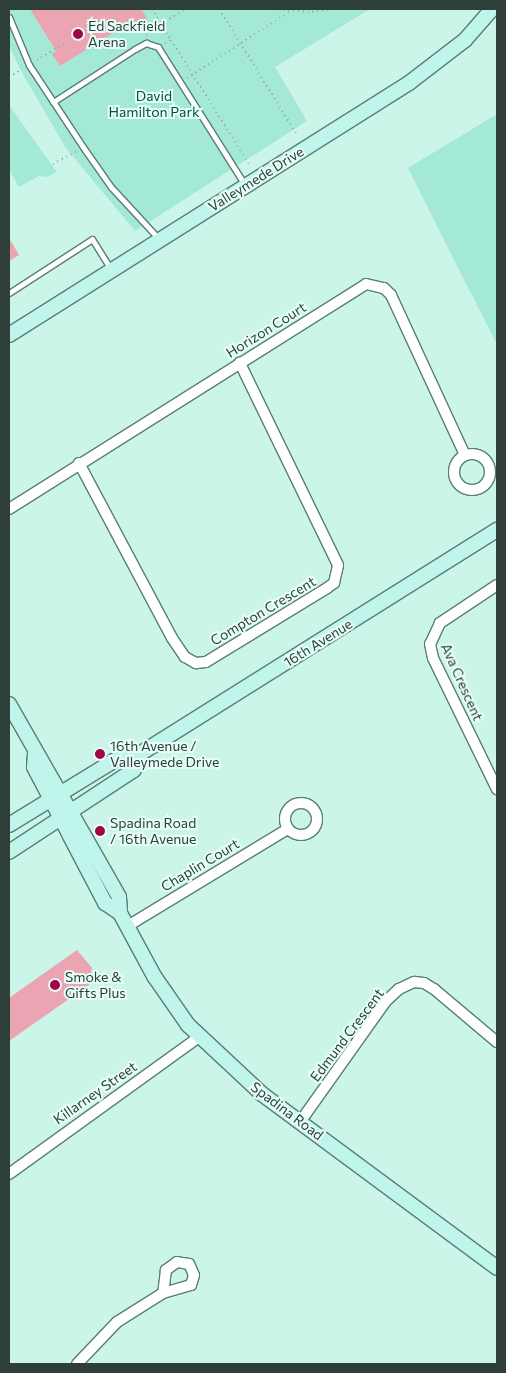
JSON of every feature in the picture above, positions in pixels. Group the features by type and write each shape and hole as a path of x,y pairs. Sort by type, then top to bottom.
{"street":[{"name":"Valleymede Drive","path":"9,335 438,62 465,40 492,9"},
{"name":"Horizon Court","path":"9,509 79,463 366,284 384,288 401,315 465,456"},
{"name":"Compton Crescent","path":"79,463 172,638 185,657 196,663 206,662 327,588 334,583 338,565 240,363"},
{"name":"16th Avenue","path":"9,825 124,754 138,755 497,530"},
{"name":"Ava Crescent","path":"497,584 440,623 430,644 433,658 497,789"},
{"path":"9,704 34,753 46,764 56,795"},
{"name":"16th Avenue","path":"9,852 134,770 138,755"},
{"name":"Spadina Road","path":"56,795 105,903 120,913 173,1008 199,1037 255,1088 497,1268"},
{"name":"Chaplin Court","path":"126,926 288,829"},
{"name":"Edmund Crescent","path":"300,1122 386,1001 399,989 414,982 424,983 434,989 497,1042"},
{"name":"Killarney Street","path":"9,1174 199,1037"},
{"path":"77,1364 98,1338 117,1322 163,1293"}],"lane":[{"path":"9,17 29,65 83,147 111,187 159,239"},
{"path":"53,102 146,43 157,47 245,185"},
{"path":"9,292 92,239 111,269"}],"path":[{"path":"152,9 258,178"},
{"path":"146,43 144,36 186,9"},
{"path":"219,9 296,133"},
{"path":"273,9 289,12 331,9"},
{"path":"181,83 289,12"},
{"path":"157,47 171,40"},
{"path":"9,77 67,42"},
{"path":"53,164 83,147"}],"green space":[{"name":"David Hamilton Park","path":"9,9 370,9 275,67 307,121 135,231 65,147 21,71 9,46"},
{"path":"9,105 57,172 47,177 39,176 19,187 9,169"},
{"path":"497,114 497,345 408,168"}],"building":[{"name":"Ed Sackfield Arena","path":"30,9 141,9 147,18 127,30 124,26 60,66 52,54 56,51"},
{"path":"9,238 19,255 9,261"},
{"path":"77,950 92,968 89,985 9,1041 9,998"}],"place":[{"name":"Ed Sackfield Arena","path":"78,34"},
{"name":"16th Avenue / Valleymede Drive","path":"100,754"},
{"name":"Spadina Road / 16th Avenue","path":"100,831"},
{"name":"Smoke & Gifts Plus","path":"55,985"}]}
